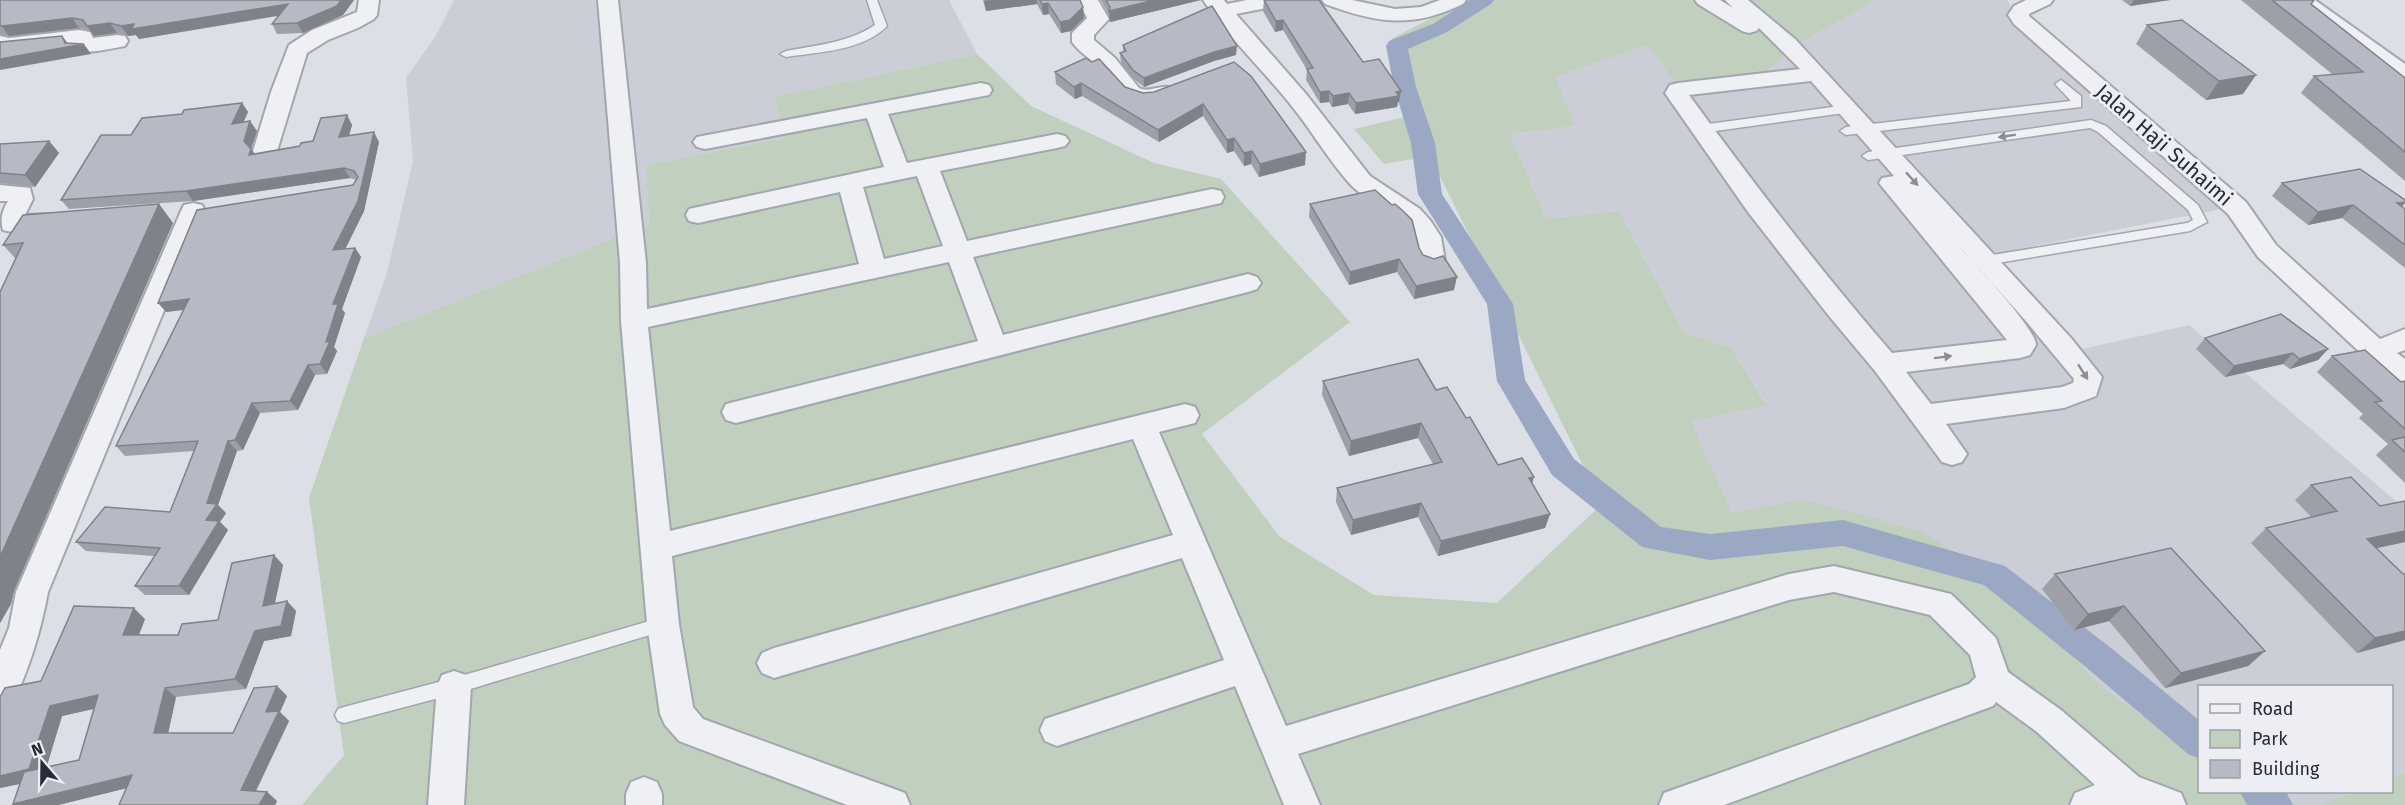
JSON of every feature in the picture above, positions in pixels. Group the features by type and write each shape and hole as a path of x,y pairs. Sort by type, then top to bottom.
{"street":[{"path":"265,151 297,50 320,35 368,15 369,0"},
{"path":"608,0 633,263 634,321 663,624 677,714 691,730 892,805"},
{"path":"1088,0 1098,18 1083,33 1083,42 1107,63 1131,93 1139,98 1146,98 1182,84"},
{"path":"1280,0 1217,5 1250,61 1298,99 1361,181 1411,215 1421,226 1428,237 1432,261"},
{"path":"1332,0 1380,15 1398,17 1431,12 1453,1"},
{"path":"1705,0 1738,18 1785,50 1928,212 1986,260 2058,339 2088,377 2086,390 2064,398 1923,416"},
{"path":"1735,0 1776,31 1785,50"},
{"name":"Jalan Haji Suhaimi","path":"2043,0 2021,10 2018,15 2021,20 2237,208 2267,251 2376,351 2405,374"},
{"path":"2302,0 2405,74"},
{"path":"0,42 9,44 79,36 82,37 81,46 117,41"},
{"path":"1807,75 1678,90 1676,93 1838,309 1885,364 1952,454"},
{"path":"705,142 981,90"},
{"path":"875,109 898,172"},
{"path":"698,215 1057,141"},
{"path":"926,167 994,347"},
{"path":"850,183 874,270"},
{"path":"0,193 21,194 21,200 10,220 12,224 73,220"},
{"path":"634,321 1212,197"},
{"path":"0,694 25,628 32,592 195,210"},
{"path":"1928,212 1959,264 2022,340"},
{"path":"736,412 1248,283"},
{"path":"2022,340 2058,339"},
{"path":"2376,351 2405,339"},
{"path":"1885,364 2020,348 2022,340"},
{"path":"656,547 1185,415"},
{"path":"1142,426 1302,805"},
{"path":"774,663 1190,543"},
{"path":"1277,746 1789,587 1833,579 1940,604 1984,648 1994,681 2049,721 2127,790 2168,805"},
{"path":"1057,730 1244,668"},
{"path":"1677,805 1981,695 1994,681"},
{"path":"446,805 454,686"},
{"path":"2088,805 2127,790"}],"lane":[{"path":"786,54 859,39 872,34 881,26 872,0"},
{"path":"1701,129 2040,109 2078,104 2077,99 2061,84"},
{"path":"2040,109 2064,127"},
{"path":"1879,155 2091,124 2102,129 2193,208 2200,222 2190,227 1959,264"},
{"path":"344,714 454,686 663,624"}],"shaded area":[{"path":"454,0 949,0 977,54 774,97 785,138 646,165 649,224 364,338 387,273 413,161 406,78 435,37"},
{"path":"1878,0 2007,0 2019,20 2232,207 1994,254 2069,352 2189,325 2405,509 2405,773 2393,778 2393,685 2198,685 2198,755 2099,685 2011,587 1803,499 1732,513 1690,422 1766,404 1732,348 1684,333 1619,211 1546,219 1510,134 1575,126 1553,77 1648,45 1797,44"},
{"path":"2268,793 2352,793 2319,805 2295,805"}],"green space":[{"path":"1467,0 1878,0 1797,44 1753,84 1684,95 1648,45 1554,77 1576,126 1510,134 1546,219 1619,211 1684,333 1732,348 1766,405 1691,422 1732,513 1803,499 1921,531 2011,587 2099,685 2198,755 2198,793 2268,793 2295,805 302,805 344,755 309,498 364,338 649,224 646,165 785,138 774,97 977,54 1031,106 1154,163 1221,179 1350,322 1202,434 1280,537 1374,595 1497,603 1602,504 1430,156 1384,164 1354,129 1422,113 1391,39"},
{"path":"2405,773 2405,805 2319,805 2352,793 2393,793 2393,778"}],"building":[{"path":"0,0 341,0 337,6 297,23 272,24 288,4 132,29 134,24 121,26 110,23 87,26 83,20 72,18 0,26"},
{"path":"1040,0 1080,0 1083,7 1070,20 1060,22 1048,3 1042,4"},
{"path":"1106,0 1155,0 1109,11 1110,7"},
{"path":"1264,0 1319,0 1363,62 1379,59 1401,91 1396,92 1399,96 1356,103 1349,93 1333,96 1329,91 1320,92 1307,69 1313,68 1283,20 1276,21"},
{"path":"2272,0 2314,0 2311,4 2405,78 2405,152 2314,76 2363,72"},
{"path":"1212,6 1237,46 1214,52 1144,78 1133,70 1120,53 1126,51 1123,45"},
{"path":"2182,20 2256,75 2219,81 2147,25"},
{"path":"62,36 65,43 84,44 0,59 0,42"},
{"path":"1086,58 1092,62 1099,59 1125,87 1143,93 1154,92 1234,62 1251,76 1306,152 1260,164 1252,151 1244,153 1234,138 1227,140 1203,104 1158,130 1081,83 1074,87 1055,72"},
{"path":"242,103 232,124 250,121 244,141 251,149 249,155 300,146 301,143 313,141 321,118 347,115 339,137 374,132 358,201 333,250 355,248 333,304 338,304 326,342 330,341 320,364 308,365 290,401 252,403 235,440 228,441 207,503 217,504 206,520 219,521 179,586 135,586 160,548 76,542 105,507 170,512 198,441 116,446 189,299 158,303 197,210 353,185 358,177 354,171 344,168 186,191 61,200 101,135 131,135 142,118 182,114 184,110"},
{"path":"49,141 25,175 0,173 0,144"},
{"path":"2360,169 2405,200 2405,202 2397,203 2405,209 2405,245 2353,205 2318,212 2282,183"},
{"path":"1375,190 1412,220 1423,255 1434,259 1443,256 1457,277 1416,286 1399,259 1350,272 1310,204"},
{"path":"159,204 0,557 0,292 23,243 3,245 23,215"},
{"path":"2281,314 2328,349 2299,359 2293,353 2234,366 2205,338"},
{"path":"2365,350 2401,382 2405,381 2405,429 2375,402 2382,401 2332,356"},
{"path":"1418,359 1436,390 1447,387 1466,418 1470,417 1498,465 1522,458 1534,477 1529,478 1550,514 1441,541 1421,503 1353,520 1337,488 1442,462 1421,423 1351,441 1323,381"},
{"path":"2405,437 2405,452 2392,440"},
{"path":"2351,477 2380,506 2405,501 2405,531 2367,539 2405,574 2405,631 2375,638 2266,528 2337,511 2311,485"},
{"path":"2171,548 2265,651 2181,673 2124,606 2088,614 2055,574"},
{"path":"274,555 263,606 287,601 281,626 255,631 235,679 165,688 154,733 233,733 254,688 277,686 266,712 279,711 241,790 267,792 259,805 119,805 132,775 13,804 24,772 79,760 98,695 50,706 29,769 0,776 0,697 5,688 41,681 74,606 134,608 123,635 178,635 182,624 218,620 232,563"}],"waterway":[{"path":"1484,0 1440,28 1397,46 1405,87 1423,143 1430,194 1500,304 1511,381 1563,467 1653,538 1710,547 1843,533 1994,575 2099,658 2198,741"},
{"path":"2259,793 2275,805"}]}
